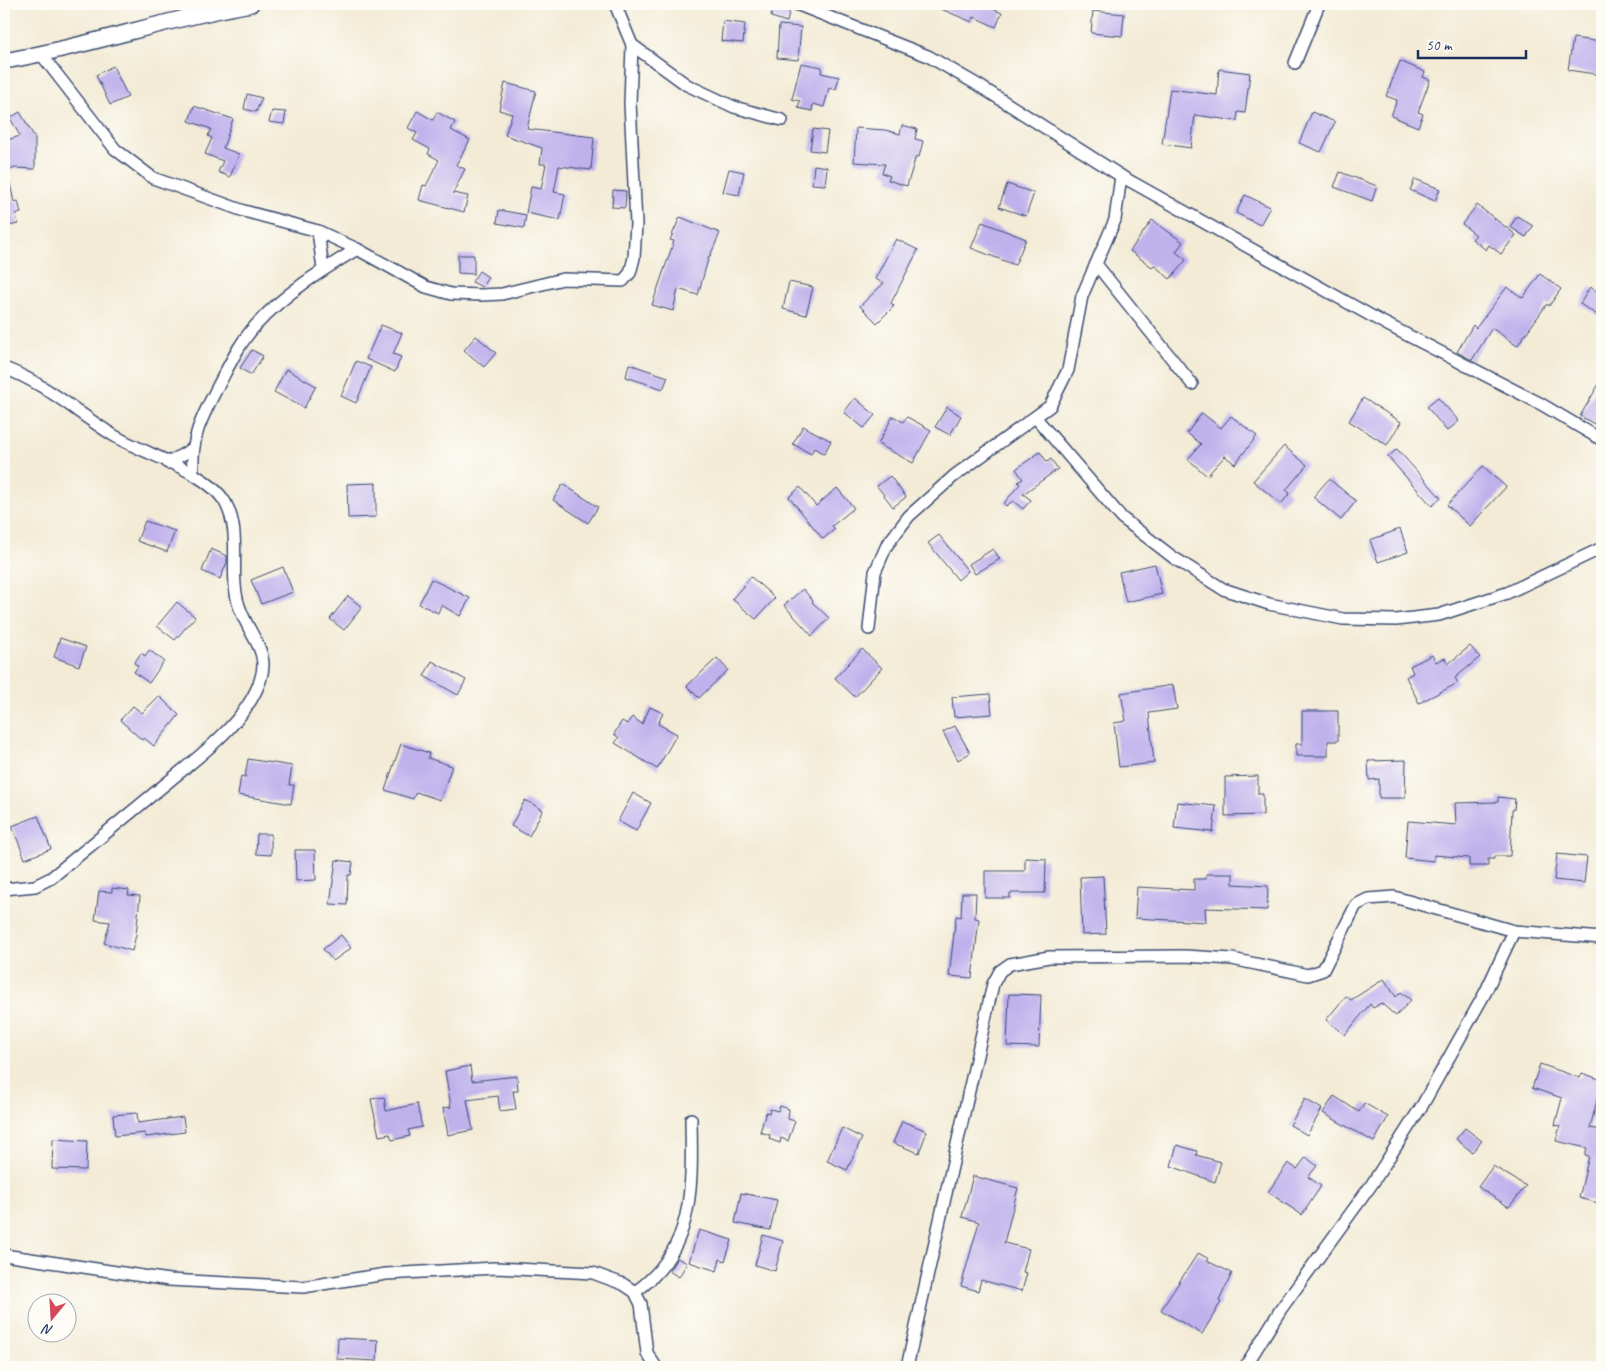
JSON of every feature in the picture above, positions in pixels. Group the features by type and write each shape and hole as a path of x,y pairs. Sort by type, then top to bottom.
{"street":[{"path":"4,61 42,54 220,6 251,4"},
{"path":"42,54 115,148 153,178 244,210 318,230 357,248 426,287 451,294 502,294 563,279 623,281 630,273 634,258 636,224 630,103 632,45 615,4"},
{"path":"796,4 928,56 978,85 1121,176 1384,322 1541,404 1602,440"},
{"path":"1295,63 1319,4"},
{"path":"632,45 687,85 734,107 782,120"},
{"path":"869,629 875,572 888,545 909,516 954,476 1050,406 1068,370 1082,296 1115,220 1121,176"},
{"path":"318,230 323,269"},
{"path":"193,474 192,449 201,419 232,360 255,326 305,281 357,248"},
{"path":"1096,264 1192,384"},
{"path":"4,368 23,375 46,388 114,436 193,474 210,485 224,502 233,522 235,588 238,604 263,657 261,674 251,700 216,742 51,878 35,886 4,889"},
{"path":"1036,418 1122,518 1174,558 1222,589 1269,604 1343,619 1396,620 1439,615 1507,593 1602,548"},
{"path":"168,463 192,449"},
{"path":"908,1367 993,984 1000,971 1010,964 1049,957 1185,956 1232,959 1308,975 1322,970 1356,905 1368,899 1394,897 1514,931 1602,938"},
{"path":"1245,1367 1281,1309 1372,1184 1423,1104 1485,993 1514,931"},
{"path":"635,1292 660,1269 686,1221 692,1184 691,1119"},
{"path":"4,1255 169,1280 303,1287 386,1274 495,1268 593,1273 623,1284 635,1292 641,1304 647,1354 656,1367"}],"building":[{"path":"774,4 789,4 790,9 787,22 771,17"},
{"path":"929,4 981,4 1002,13 996,27 974,17 972,22"},
{"path":"1093,11 1124,14 1122,36 1091,33"},
{"path":"723,21 745,24 743,43 721,41"},
{"path":"779,25 801,27 798,60 777,58"},
{"path":"1573,38 1602,42 1602,75 1568,70"},
{"path":"1400,61 1425,72 1423,77 1430,80 1418,112 1423,114 1418,127 1391,116 1397,100 1386,96"},
{"path":"801,63 822,67 821,73 839,77 836,89 829,88 824,107 813,104 812,111 798,108 800,101 792,99"},
{"path":"113,66 128,97 110,105 96,75"},
{"path":"1219,69 1250,73 1245,113 1238,112 1237,121 1195,115 1191,148 1162,144 1170,89 1217,95"},
{"path":"505,83 536,91 527,129 594,137 591,170 559,166 554,192 565,194 560,220 526,213 531,187 541,189 546,164 540,164 542,148 505,135 512,114 499,110"},
{"path":"247,94 262,98 256,112 244,109"},
{"path":"194,106 233,119 223,148 239,154 230,177 218,172 223,161 205,154 212,138 208,136 211,129 189,121"},
{"path":"272,111 286,112 284,124 269,122"},
{"path":"417,111 433,120 437,112 455,122 451,130 470,140 456,165 465,169 453,193 468,196 464,212 419,200 423,185 426,186 439,160 428,154 430,149 413,140 417,133 408,128"},
{"path":"20,112 35,138 35,169 15,168 4,172 4,141 20,136 10,118"},
{"path":"1312,112 1335,122 1321,152 1299,143"},
{"path":"902,125 917,129 915,139 923,141 919,157 916,156 907,186 888,180 890,176 882,173 885,164 854,162 856,128 885,130 900,134"},
{"path":"813,129 828,131 825,152 810,150"},
{"path":"814,165 827,167 825,185 812,184"},
{"path":"729,169 744,172 739,195 723,192"},
{"path":"1340,172 1377,186 1372,201 1334,187"},
{"path":"9,179 14,202 18,201 21,213 16,214 18,224 4,227 4,180"},
{"path":"1415,179 1440,189 1435,201 1410,190"},
{"path":"1007,184 1034,193 1026,216 999,207"},
{"path":"613,190 626,191 625,208 612,207"},
{"path":"1245,195 1270,207 1260,225 1236,213"},
{"path":"1477,205 1516,235 1501,254 1489,245 1486,250 1472,239 1476,235 1462,224"},
{"path":"499,210 526,215 524,228 497,223"},
{"path":"1517,216 1533,226 1526,237 1510,227"},
{"path":"680,217 720,233 709,256 698,295 678,289 673,311 652,305 674,241 670,240"},
{"path":"1152,220 1183,242 1176,252 1186,260 1170,279 1154,265 1152,267 1130,251"},
{"path":"982,222 1026,239 1015,265 971,248"},
{"path":"896,239 918,250 891,303 894,306 877,323 860,306 884,283 875,279"},
{"path":"458,255 474,255 474,274 458,273"},
{"path":"479,271 488,277 482,287 472,282"},
{"path":"1540,274 1561,289 1549,306 1547,304 1517,346 1492,328 1472,360 1457,352 1473,325 1476,328 1507,287 1523,298"},
{"path":"789,282 813,287 806,315 783,309"},
{"path":"1590,287 1602,295 1602,318 1580,304"},
{"path":"381,325 402,333 393,354 401,357 395,372 366,359"},
{"path":"476,336 496,353 484,367 464,350"},
{"path":"252,350 263,356 251,375 240,368"},
{"path":"356,361 371,367 356,403 341,396"},
{"path":"629,364 668,377 663,389 626,377"},
{"path":"286,369 316,386 304,408 274,392"},
{"path":"1602,379 1602,420 1598,426 1580,416"},
{"path":"855,398 875,415 864,428 844,412"},
{"path":"1363,398 1401,422 1387,445 1349,421"},
{"path":"1438,398 1459,421 1447,431 1427,407"},
{"path":"947,407 961,416 950,435 935,427"},
{"path":"1202,413 1221,428 1231,416 1257,436 1235,464 1225,456 1207,476 1188,459 1201,444 1187,433"},
{"path":"893,416 903,422 907,417 931,430 913,463 878,444"},
{"path":"803,426 831,441 824,454 814,448 811,454 793,444"},
{"path":"1284,446 1307,465 1286,490 1290,493 1281,504 1253,481"},
{"path":"1397,449 1441,498 1432,506 1388,457"},
{"path":"1040,452 1047,462 1051,459 1058,469 1023,494 1031,500 1023,509 1013,501 1006,506 1004,503 1020,484 1018,482 1023,479 1016,469"},
{"path":"1483,466 1506,487 1470,526 1447,505"},
{"path":"890,476 906,497 893,507 877,486"},
{"path":"1329,479 1356,501 1341,520 1313,497"},
{"path":"376,483 376,517 348,518 347,484"},
{"path":"563,484 598,507 588,523 553,500"},
{"path":"800,487 816,506 837,488 854,508 832,526 835,529 823,539 789,497"},
{"path":"145,521 175,531 167,552 137,541"},
{"path":"1400,529 1408,552 1378,562 1370,540"},
{"path":"939,535 968,571 958,580 928,543"},
{"path":"211,549 227,556 227,562 220,579 202,571"},
{"path":"993,549 1000,559 975,574 969,564"},
{"path":"1155,564 1162,594 1126,602 1119,572"},
{"path":"283,567 293,592 261,604 251,580"},
{"path":"751,577 775,598 756,619 732,599"},
{"path":"431,579 470,598 460,616 441,605 438,613 419,604"},
{"path":"803,589 812,602 829,618 812,636 784,605"},
{"path":"348,596 362,607 344,630 330,619"},
{"path":"177,602 195,617 175,640 157,626"},
{"path":"60,638 86,647 79,666 54,657"},
{"path":"1470,646 1480,657 1455,678 1458,683 1419,703 1406,677 1413,673 1410,666 1432,655 1436,662 1445,658 1448,664"},
{"path":"862,649 882,668 855,697 835,678"},
{"path":"149,650 164,661 149,683 134,672 138,666 134,663 141,653 145,656"},
{"path":"717,658 728,670 699,698 687,686"},
{"path":"432,661 466,680 458,695 424,676"},
{"path":"1173,685 1177,709 1149,713 1154,763 1119,767 1114,723 1126,721 1121,693"},
{"path":"990,694 992,714 954,717 952,697"},
{"path":"159,696 179,715 154,746 144,738 142,740 120,720 133,706 142,713"},
{"path":"650,707 663,713 658,724 677,734 657,769 615,743 619,738 614,734 622,721 627,724 632,717 642,724"},
{"path":"1302,711 1338,711 1338,741 1328,741 1328,756 1296,756 1296,744 1302,744"},
{"path":"955,726 970,753 958,760 943,732"},
{"path":"401,744 429,753 428,758 452,766 440,800 416,792 413,799 385,790"},
{"path":"248,759 292,766 289,785 294,785 291,804 238,795 241,776 245,777"},
{"path":"1406,760 1405,798 1379,798 1379,779 1369,780 1368,761"},
{"path":"1258,776 1258,794 1263,794 1263,815 1225,816 1225,777"},
{"path":"633,793 651,803 636,831 618,821"},
{"path":"1498,797 1515,799 1514,810 1512,810 1510,856 1494,856 1494,859 1488,859 1488,866 1469,866 1469,858 1434,855 1434,861 1405,858 1408,821 1456,825 1455,803 1498,802"},
{"path":"525,800 543,810 529,836 511,826"},
{"path":"1177,802 1216,806 1213,832 1174,828"},
{"path":"38,816 51,849 25,859 12,826"},
{"path":"257,834 271,834 271,855 256,854"},
{"path":"295,850 315,850 316,880 296,881"},
{"path":"1557,854 1587,857 1584,883 1554,880"},
{"path":"1025,858 1046,859 1045,893 1010,893 1010,898 985,898 985,871 1025,871"},
{"path":"336,860 353,862 351,875 348,875 347,905 330,904"},
{"path":"1206,874 1233,874 1233,884 1268,886 1267,910 1205,908 1206,922 1135,918 1137,887 1194,890 1194,879 1206,879"},
{"path":"1103,876 1106,934 1082,935 1080,877"},
{"path":"112,888 129,890 128,895 140,896 136,935 132,951 104,943 110,922 95,920 99,891 112,892"},
{"path":"962,893 976,893 975,918 979,919 972,978 949,976 956,916 961,917"},
{"path":"341,935 351,948 333,961 323,949"},
{"path":"1384,979 1396,997 1401,992 1411,1000 1396,1016 1381,1003 1373,1008 1370,1004 1345,1035 1326,1020 1346,996 1351,1000"},
{"path":"1009,994 1041,995 1039,1047 1007,1046"},
{"path":"1540,1064 1580,1078 1582,1073 1602,1080 1590,1128 1602,1130 1602,1158 1598,1177 1602,1178 1602,1204 1579,1198 1589,1156 1585,1155 1587,1148 1556,1141 1560,1126 1555,1125 1562,1098 1532,1088"},
{"path":"470,1066 472,1081 517,1076 518,1091 513,1091 516,1109 500,1111 498,1096 467,1100 473,1130 448,1135 443,1108 451,1107 445,1071"},
{"path":"1334,1096 1359,1112 1364,1103 1388,1117 1374,1142 1323,1113"},
{"path":"384,1097 386,1111 417,1104 422,1127 408,1130 410,1136 392,1140 390,1134 379,1136 371,1099"},
{"path":"1305,1099 1322,1109 1307,1135 1290,1125"},
{"path":"780,1106 789,1109 788,1119 795,1121 788,1141 781,1138 780,1143 769,1139 770,1135 760,1132 766,1112 769,1113 770,1109 778,1111"},
{"path":"137,1113 138,1123 183,1117 185,1132 146,1137 145,1133 115,1136 113,1115"},
{"path":"902,1121 927,1131 919,1153 893,1143"},
{"path":"842,1128 862,1138 847,1170 827,1161"},
{"path":"1465,1128 1482,1141 1472,1152 1456,1139"},
{"path":"53,1139 87,1141 86,1170 52,1169"},
{"path":"1177,1145 1197,1151 1196,1155 1221,1162 1215,1182 1171,1166"},
{"path":"1306,1157 1317,1166 1308,1177 1321,1186 1302,1215 1268,1192 1288,1163 1297,1169"},
{"path":"1493,1166 1526,1186 1509,1207 1478,1187"},
{"path":"973,1176 1018,1188 1004,1243 1029,1249 1023,1272 1027,1273 1022,1291 981,1280 978,1291 961,1286 979,1222 962,1217"},
{"path":"741,1193 777,1200 770,1230 735,1223"},
{"path":"699,1230 732,1240 725,1261 720,1259 717,1271 689,1262"},
{"path":"763,1235 783,1241 775,1271 755,1265"},
{"path":"1198,1253 1209,1259 1207,1261 1232,1273 1219,1301 1221,1302 1202,1334 1161,1310"},
{"path":"677,1258 687,1263 679,1277 669,1271"},
{"path":"338,1338 378,1340 377,1361 337,1359"}]}
